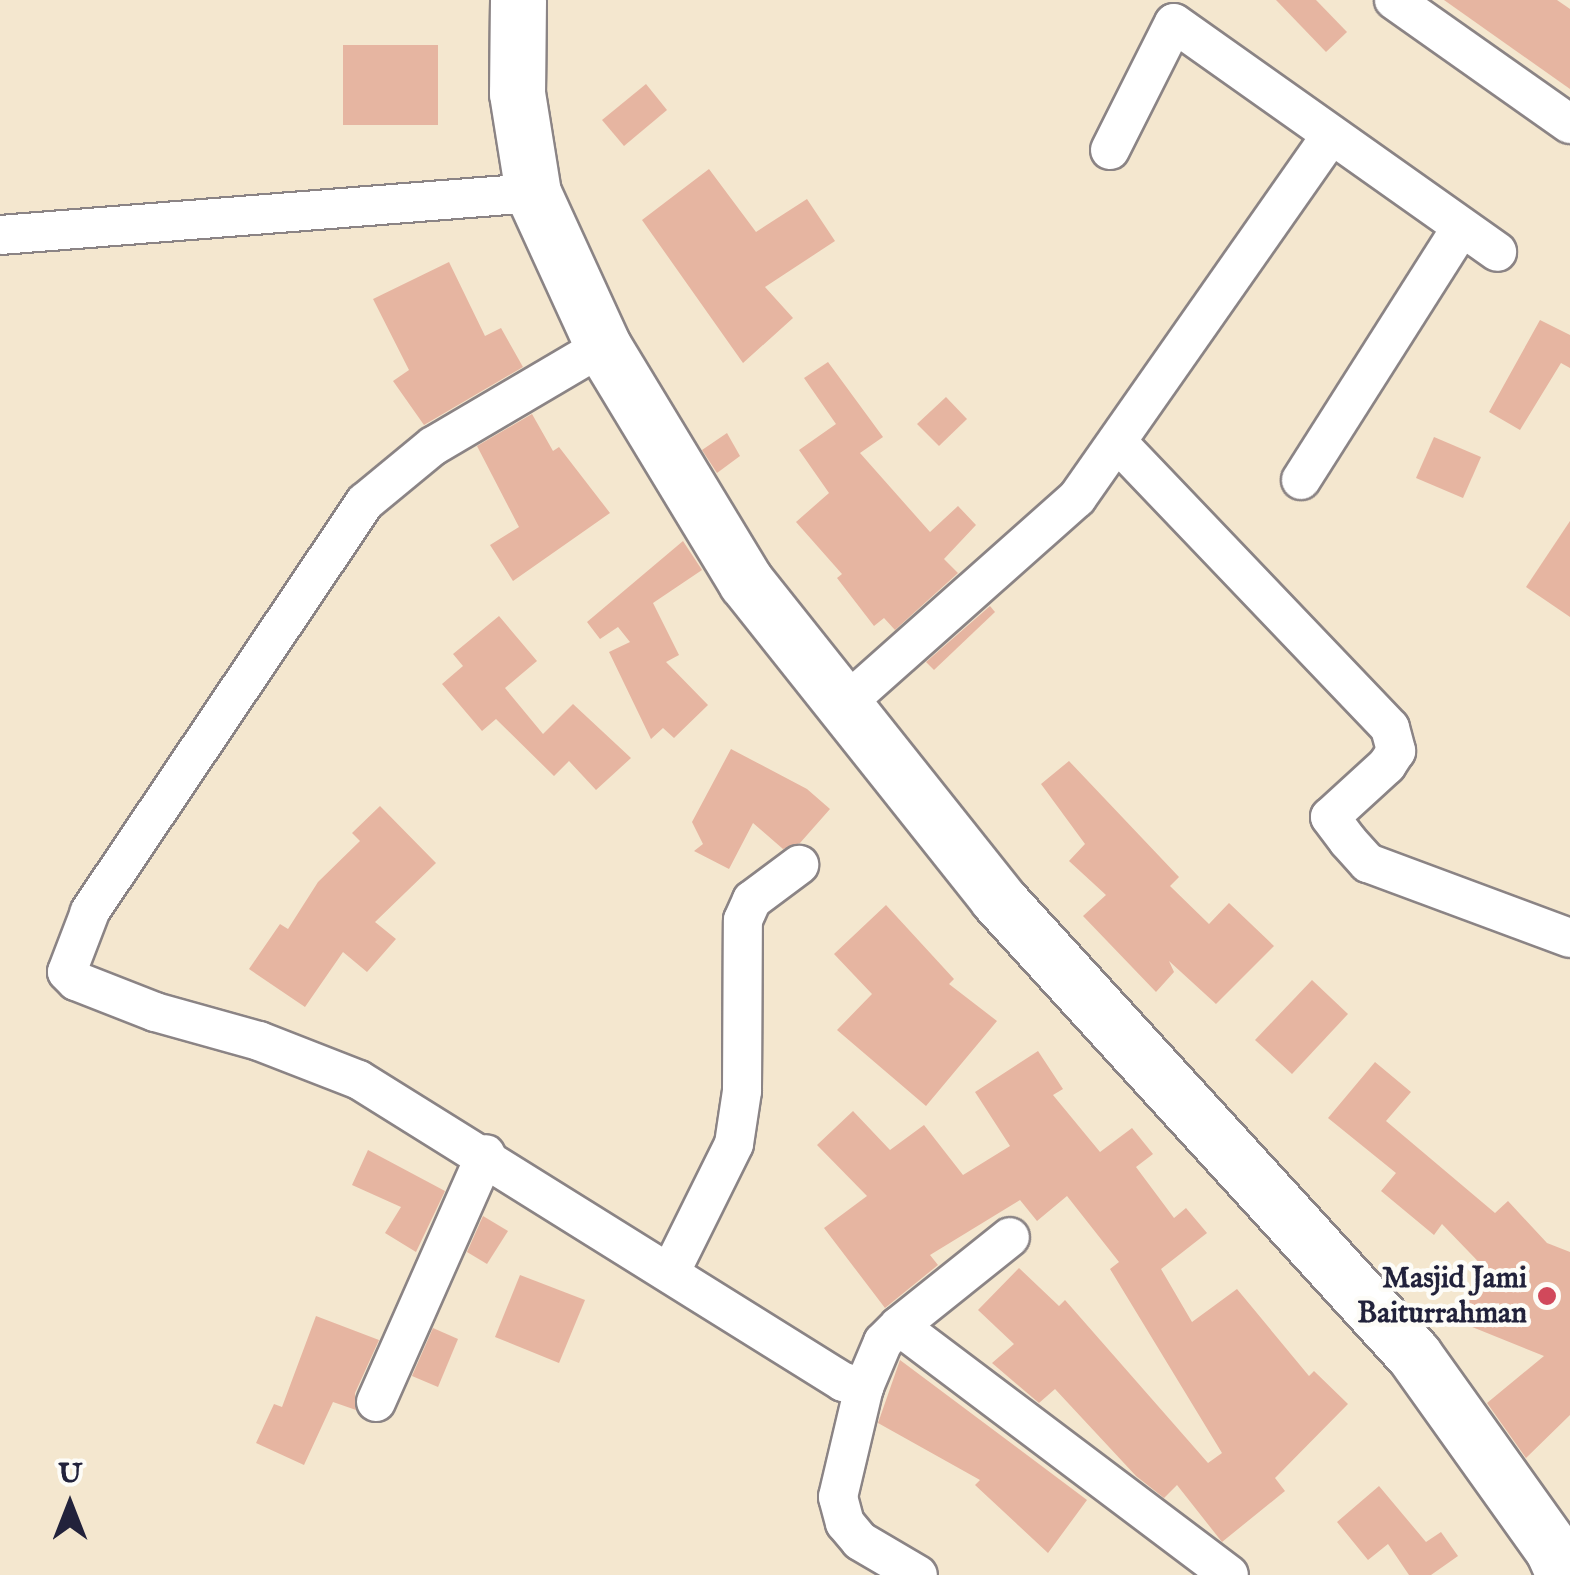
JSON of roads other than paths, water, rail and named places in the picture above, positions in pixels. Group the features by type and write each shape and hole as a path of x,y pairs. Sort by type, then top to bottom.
{"main road":[{"path":"518,0 517,94 534,193 603,346 746,582 996,898 1414,1355 1549,1567"}],"street":[{"path":"1402,3 1570,124"},
{"path":"1110,150 1174,23 1328,138 1496,252"},
{"path":"845,704 1077,498 1328,138"},
{"path":"0,235 534,193"},
{"path":"1301,480 1461,228"},
{"path":"603,346 448,437 366,502 183,768 65,962 76,982 359,1080 486,1154 812,1367 864,1387"},
{"path":"1117,442 1390,728 1396,751 1388,766 1330,817 1368,863 1570,938"},
{"path":"670,1273 734,1144 742,1092 742,920 752,900 798,864"},
{"path":"376,1402 486,1154"},
{"path":"918,1575 860,1541 845,1523 838,1498 864,1387 884,1342 899,1326 1010,1237"},
{"path":"899,1326 1228,1575"}],"place":[{"name":"Masjid Jami Baiturrahman","path":"1547,1296"}]}
